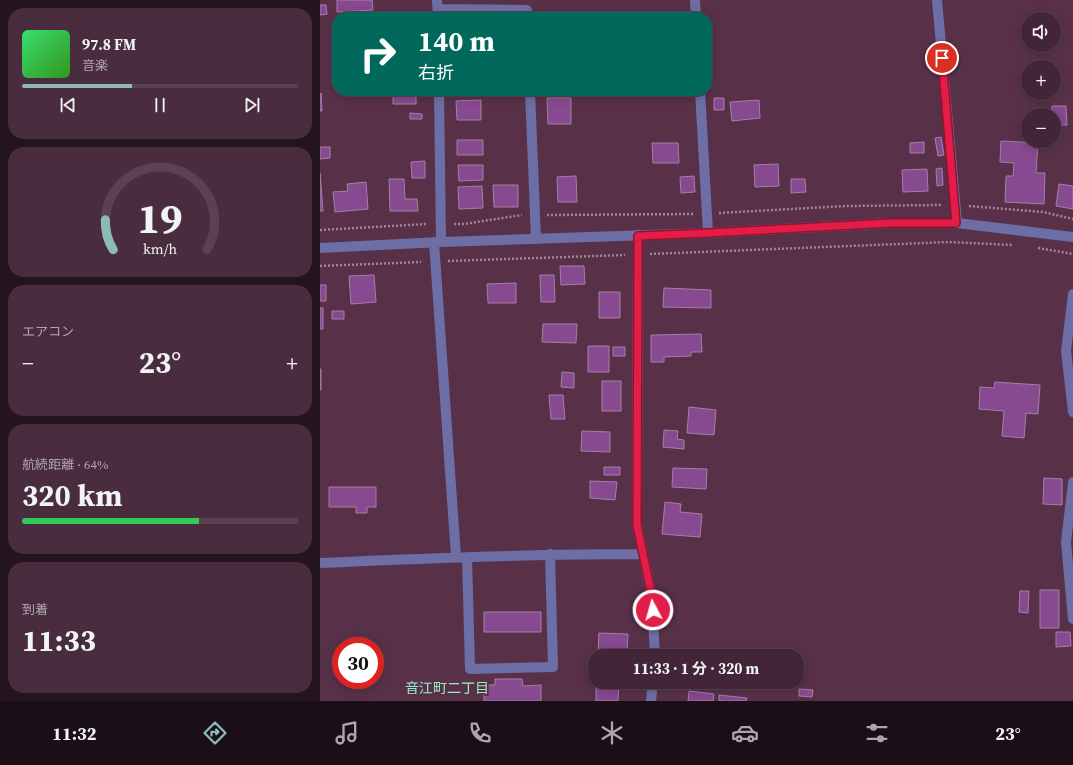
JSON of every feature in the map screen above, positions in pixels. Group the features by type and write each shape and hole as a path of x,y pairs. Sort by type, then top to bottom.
{"street":[{"path":"695,0 696,12"},
{"path":"938,0 956,223"},
{"path":"438,9 527,10 527,12"},
{"path":"439,96 438,242 435,261 456,557"},
{"path":"530,96 536,239"},
{"path":"700,96 708,233"},
{"path":"320,248 438,242 708,233 890,223 956,223 1073,237"},
{"path":"638,236 637,525 652,597 654,649"},
{"path":"1073,294 1066,351 1073,412"},
{"path":"1073,482 1066,542 1073,619"},
{"path":"467,556 470,669 553,667 550,554"},
{"path":"320,563 467,556 643,554"},
{"path":"651,701 652,689"}],"path":[{"path":"320,266 948,242 1016,245"},
{"path":"1037,248 1073,254"}],"building":[{"path":"337,0 372,0 373,10 337,12"},
{"path":"320,5 326,5 327,14 320,15"},
{"path":"321,93 322,111 320,111 320,94"},
{"path":"393,96 416,96 416,104 393,104"},
{"path":"547,98 571,98 571,124 548,124"},
{"path":"714,98 724,98 724,110 714,110"},
{"path":"481,100 481,120 457,120 456,101"},
{"path":"759,100 760,118 732,121 730,102"},
{"path":"1052,106 1066,106 1067,125 1061,125 1061,108 1052,108"},
{"path":"410,113 422,114 422,119 410,119"},
{"path":"941,137 944,155 938,156 935,138"},
{"path":"457,140 483,140 483,155 457,155"},
{"path":"1001,141 1021,142 1021,148 1038,148 1036,173 1045,173 1044,204 1005,202 1006,176 1013,176 1014,163 1000,162"},
{"path":"924,142 924,153 910,153 910,143"},
{"path":"652,143 678,143 679,163 653,163"},
{"path":"320,147 330,147 330,158 320,159"},
{"path":"425,161 425,178 412,178 411,162"},
{"path":"778,164 779,186 755,187 754,165"},
{"path":"458,165 483,165 483,180 459,181"},
{"path":"942,168 943,185 937,186 936,169"},
{"path":"927,169 928,191 903,192 902,170"},
{"path":"320,173 323,211 320,211"},
{"path":"576,176 577,202 558,202 557,177"},
{"path":"694,176 695,192 681,193 680,177"},
{"path":"389,179 404,179 405,199 417,199 418,211 390,211"},
{"path":"791,179 805,179 806,192 791,193"},
{"path":"366,182 368,209 335,212 333,192 348,191 347,184"},
{"path":"1059,184 1073,186 1073,209 1056,206"},
{"path":"493,185 518,185 518,207 494,207"},
{"path":"482,186 483,208 459,209 458,187"},
{"path":"560,266 584,266 585,284 561,285"},
{"path":"374,275 376,302 351,304 349,276"},
{"path":"540,275 554,275 555,302 541,302"},
{"path":"516,283 516,303 488,303 487,284"},
{"path":"320,285 326,285 326,301 320,301"},
{"path":"664,288 711,290 711,308 663,307"},
{"path":"599,292 620,292 620,318 599,318"},
{"path":"320,308 323,308 323,329 320,329"},
{"path":"332,311 344,311 344,319 332,319"},
{"path":"543,324 577,324 576,343 542,342"},
{"path":"701,334 702,352 691,352 691,356 664,357 664,362 651,362 651,335"},
{"path":"588,346 609,346 609,372 588,372"},
{"path":"613,347 625,347 625,356 613,356"},
{"path":"321,369 321,390 320,390"},
{"path":"562,372 574,373 574,388 561,387"},
{"path":"602,381 621,381 621,411 602,411"},
{"path":"995,382 1040,385 1038,414 1026,413 1024,438 1002,436 1004,411 979,409 980,387 994,388"},
{"path":"549,395 563,395 565,419 551,419"},
{"path":"689,407 716,410 714,435 687,433"},
{"path":"664,430 678,431 677,439 684,440 684,449 663,447"},
{"path":"582,431 610,432 610,452 581,451"},
{"path":"604,467 620,467 620,475 604,475"},
{"path":"673,468 707,469 706,489 672,487"},
{"path":"1044,478 1062,479 1062,505 1043,504"},
{"path":"590,481 617,482 615,500 590,498"},
{"path":"329,487 376,487 376,507 367,507 367,513 356,513 356,507 329,507"},
{"path":"665,502 681,504 680,512 702,514 700,537 662,534"},
{"path":"1040,590 1059,590 1059,628 1040,628"},
{"path":"1020,591 1029,591 1028,613 1019,612"},
{"path":"484,612 541,612 541,632 484,632"},
{"path":"1056,632 1070,632 1071,646 1056,647"},
{"path":"599,633 628,634 627,649 598,649"},
{"path":"495,679 522,679 523,686 541,685 541,701 484,701 484,685 495,685"},
{"path":"596,689 619,689 618,701 596,701"},
{"path":"799,689 813,690 812,697 799,696"},
{"path":"689,691 714,694 713,701 688,701"},
{"path":"719,695 747,698 746,701 719,701"}],"district":[{"name":"音江町二丁目","path":"447,688"}],"route":[{"path":"653,610 652,597 637,525 638,236 890,223 956,223 942,58"}]}
